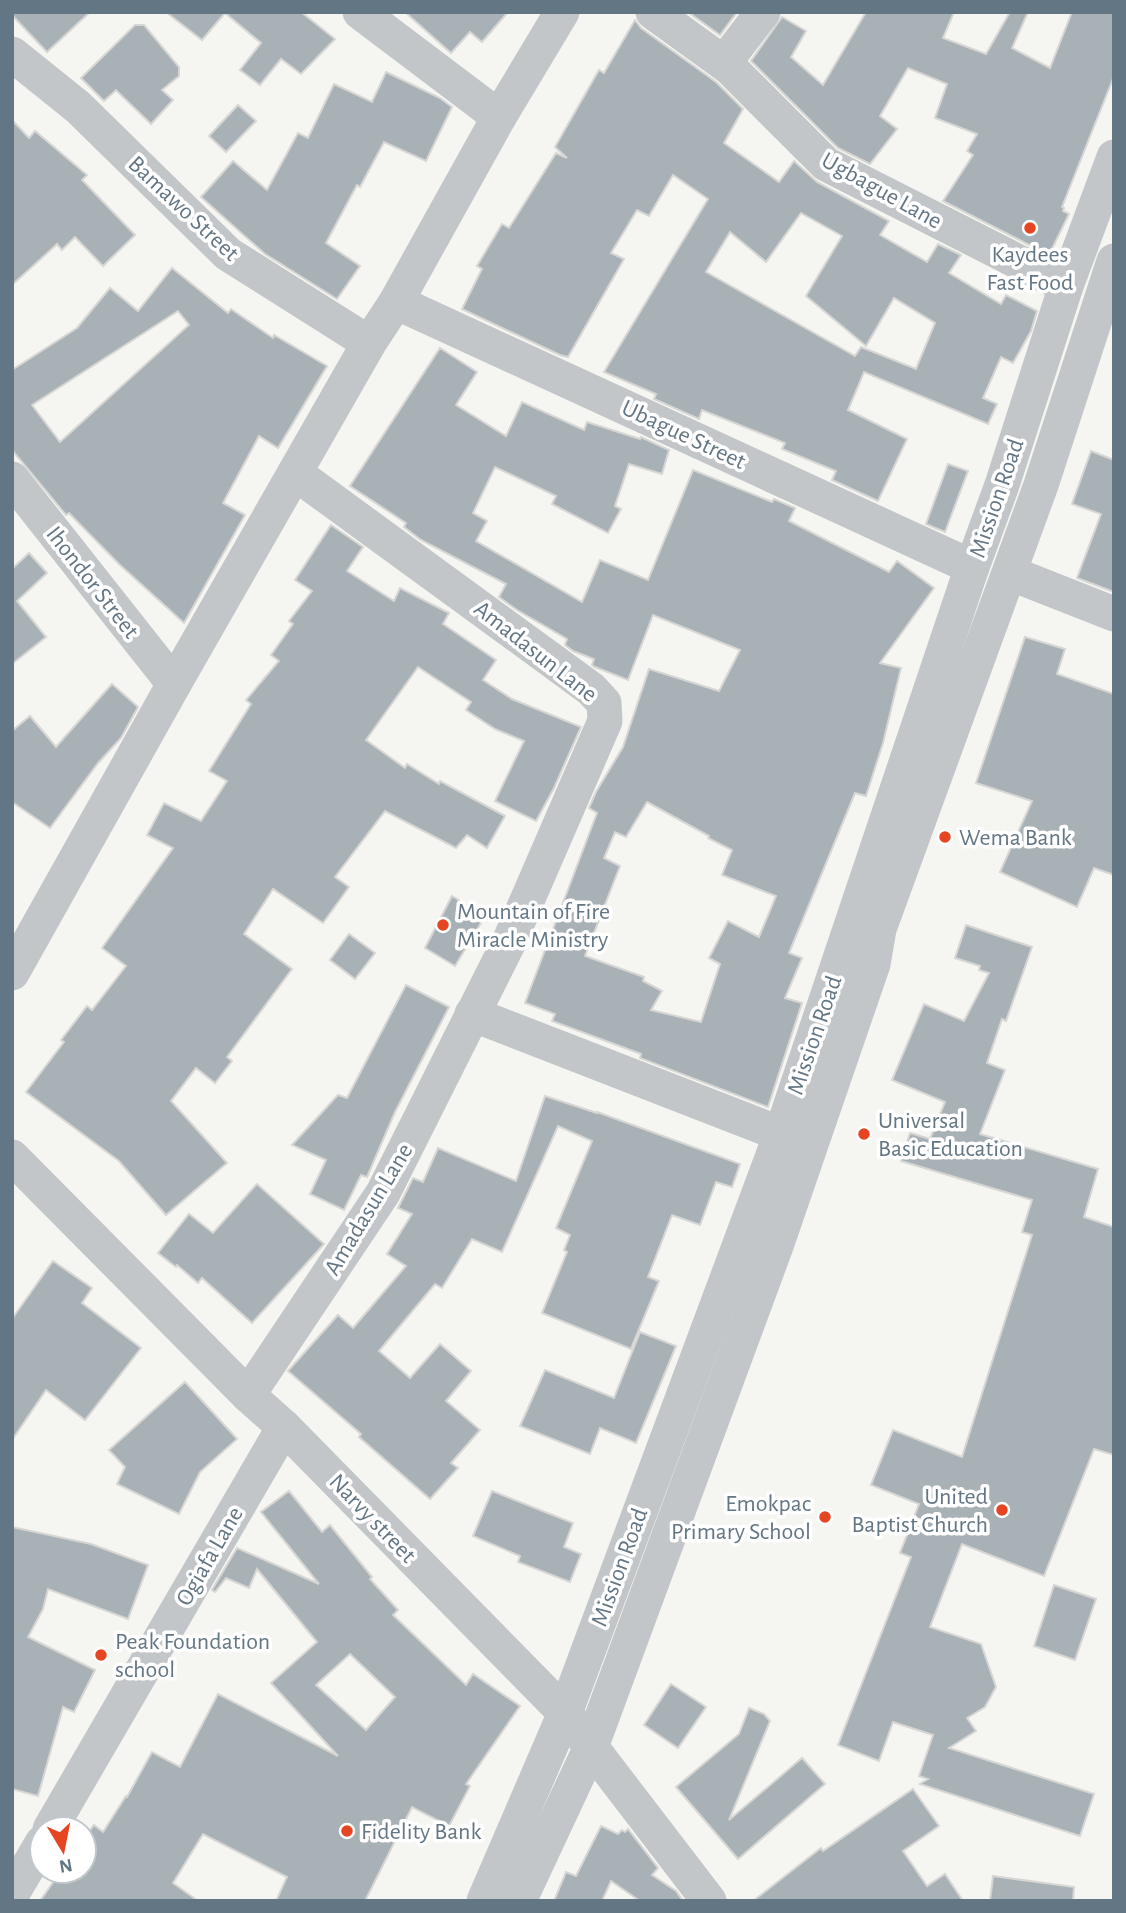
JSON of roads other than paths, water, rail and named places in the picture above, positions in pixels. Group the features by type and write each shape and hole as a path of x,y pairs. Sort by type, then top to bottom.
{"street":[{"path":"360,12 499,117"},
{"path":"12,973 369,343 396,302 499,117 562,12"},
{"name":"Ugbague Lane","path":"653,12 724,63 826,164 1066,286"},
{"path":"724,63 763,12"},
{"name":"Bamawo Street","path":"12,54 78,107 229,254 369,343"},
{"name":"Mission Road","path":"484,1901 565,1713 781,1133 1002,485 1066,286 1114,157"},
{"name":"Mission Road","path":"519,1901 591,1747 776,1246 873,964 879,929 1041,485 1114,261"},
{"name":"Ubague Street","path":"396,302 972,567"},
{"name":"Amadasun Lane","path":"248,1395 383,1193 509,942 605,721 604,703 591,689 295,473"},
{"name":"Ihondor Street","path":"12,479 174,684"},
{"path":"1010,573 1114,614"},
{"path":"472,1014 781,1133"},
{"name":"Narvy street","path":"12,1157 248,1395 284,1427 565,1713 709,1901"},
{"name":"Ogiafa Lane","path":"58,1815 284,1427"},
{"path":"12,1894 28,1867"}],"place":[{"name":"Kaydees Fast Food","path":"1030,228"},
{"name":"Wema Bank","path":"945,837"},
{"name":"Mountain of Fire Miracle Ministry","path":"443,925"},
{"name":"Universal Basic Education","path":"864,1134"},
{"name":"United Baptist Church","path":"1002,1510"},
{"name":"Emokpac Primary School","path":"825,1517"},
{"name":"Peak Foundation school","path":"101,1655"},
{"name":"Fidelity Bank","path":"347,1831"}]}
